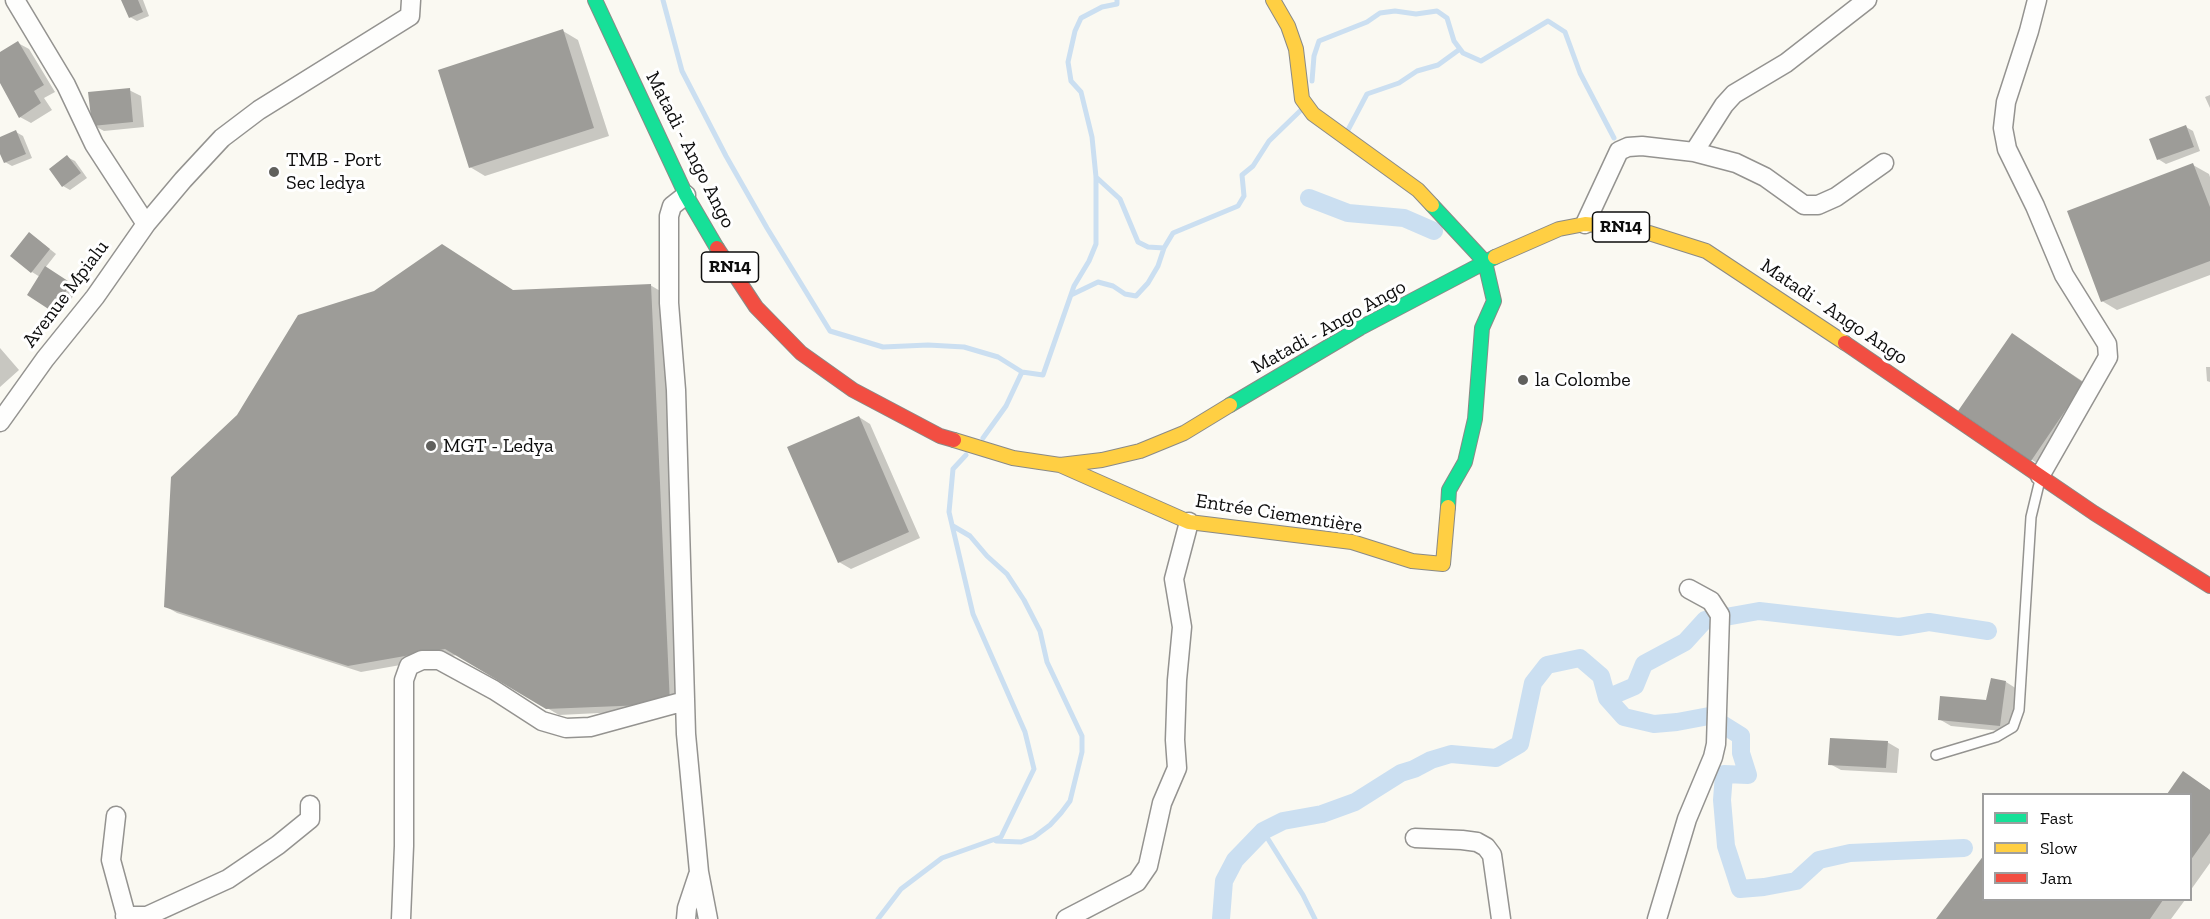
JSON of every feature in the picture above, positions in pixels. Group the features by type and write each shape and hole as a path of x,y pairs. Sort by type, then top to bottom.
{"main road":[{"name":"Matadi - Ango Ango","path":"595,0 686,195 708,234 756,307 801,353 853,390 939,436 1013,458 1060,465 1102,460 1140,451 1184,433 1360,328 1485,262 1559,229 1586,224 1619,227 1649,232 1706,251 2094,513 2210,586"},
{"path":"1273,0 1288,27 1296,49 1302,99 1313,114 1418,190 1485,262"},
{"name":"Entrée Ciementière","path":"1060,465 1189,522 1352,542 1412,561 1443,564 1449,490 1468,452 1475,419 1482,328 1494,301 1485,262"}],"street":[{"path":"15,0 66,85 94,144 146,224"},
{"name":"Avenue Mpialu","path":"0,422 146,224 222,138 259,110 410,16 411,0"},
{"path":"1694,152 1724,105 1734,94 1785,63 1867,0"},
{"path":"2037,0 2030,31 2006,102 2003,128 2007,149 2035,206 2064,275 2107,344 2108,357 2040,476"},
{"path":"1586,224 1619,151 1628,147 1642,146 1694,152 1736,163 1765,177 1804,205 1818,205 1836,198 1884,163"},
{"path":"686,195 672,206 669,216 669,303 676,390 686,734 699,872 708,919"},
{"path":"1066,919 1137,882 1148,866 1162,803 1177,768 1176,690 1182,627 1174,579 1189,522"},
{"path":"1657,919 1687,819 1713,757 1716,744 1720,615 1711,601 1689,590"},
{"path":"401,919 404,846 404,680 409,666 422,660 439,660 494,690 542,722 566,728 590,727 685,701"},
{"path":"116,816 111,860 126,917 147,916 228,879 278,845 310,819 310,805"},
{"path":"1415,838 1462,840 1477,842 1486,847 1492,855 1502,919"},
{"path":"686,919 687,908 699,872"}],"lane":[{"path":"1936,755 1996,737 2013,727 2019,710 2024,669 2031,517 2040,476"}],"building":[{"path":"121,0 138,0 143,12 129,18"},
{"path":"563,29 594,128 469,168 438,70"},
{"path":"18,41 44,85 34,91 41,103 19,118 0,83 0,52"},
{"path":"130,88 133,122 92,126 88,92"},
{"path":"2186,125 2194,147 2157,160 2149,139"},
{"path":"16,130 26,154 4,163 0,154 0,137"},
{"path":"67,155 81,173 62,187 49,169"},
{"path":"2193,163 2210,207 2210,261 2101,302 2067,211"},
{"path":"29,232 50,249 31,273 10,256"},
{"name":"MGT - Ledya","path":"442,244 513,290 651,284 670,704 546,709 445,649 348,666 164,607 171,477 237,415 298,315 374,291"},
{"path":"45,266 71,283 53,312 27,295"},
{"path":"2012,333 2084,383 2031,461 1958,411"},
{"path":"859,416 909,532 838,563 787,447"},
{"path":"1991,678 2006,681 2000,726 1938,720 1940,696 1986,700"},
{"path":"1830,738 1888,741 1886,768 1828,765"},
{"path":"2183,771 2210,790 2210,833 2192,858 2192,793 2168,793"},
{"path":"1982,858 1982,901 2162,901 2150,919 1936,919"}],"waterway":[{"path":"663,0 682,71 726,156 830,331 883,347 928,345 964,347 998,357 1022,372 1006,406 983,438"},
{"path":"1022,372 1043,375 1074,286 1096,244 1096,177 1092,137 1081,92 1071,81 1068,62 1075,31 1081,18 1102,7 1117,4 1117,0"},
{"path":"1312,81 1314,56 1319,41 1367,22 1380,13 1395,11 1416,14 1437,11 1447,18 1454,41 1463,53 1481,61 1548,21 1565,32 1580,73 1614,138"},
{"path":"1348,130 1367,94 1399,83 1417,71 1438,65 1460,49"},
{"path":"1071,295 1098,282 1113,286 1125,294 1136,296 1148,283 1158,266 1164,248 1173,233 1238,206 1244,196 1242,175 1253,166 1269,141 1300,111"},
{"path":"1096,177 1120,199 1138,242 1148,247 1164,248"},
{"path":"1309,198 1348,213 1404,218 1434,231"},
{"path":"878,919 901,889 942,858 1001,837 1034,769 1025,732 973,614 949,512 953,469 966,455"},
{"path":"953,526 970,536 1007,574 1024,600 1040,631 1047,662 1082,736 1082,752 1070,801 1061,813 1034,837 1021,842 996,841"},
{"path":"1607,698 1635,686 1644,664 1685,642 1705,620 1759,611 1899,627 1929,622 1988,631"},
{"path":"1221,919 1224,881 1235,860 1263,831 1283,821 1322,814 1355,802 1401,773 1431,760 1451,754 1496,758 1520,744 1533,683 1547,665 1580,658 1601,676 1607,698 1624,717 1654,724 1709,716 1741,736 1741,753 1748,775 1724,774 1722,800 1726,846 1740,889 1796,881 1819,860 1850,853 1964,848"},
{"path":"1263,831 1303,895 1315,919"}],"traffic: fast":[{"path":"595,0 686,195 717,248"},
{"path":"1432,205 1485,262 1494,301 1482,328 1475,419 1465,462 1449,490 1448,507"},
{"path":"1230,405 1360,328 1495,257"}],"traffic: slow":[{"path":"1273,0 1288,26 1296,49 1302,99 1313,114 1418,190 1432,205"},
{"path":"1495,257 1559,229 1585,224 1649,233 1706,251 1845,343"},
{"path":"954,440 1013,458 1060,465 1102,460 1140,451 1184,433 1230,405"},
{"path":"1060,465 1189,522 1352,542 1412,561 1443,564 1448,507"}],"traffic: jam":[{"path":"717,248 756,307 801,353 853,390 940,436 954,440"},
{"path":"1845,343 2094,513 2210,586"}],"place":[{"name":"TMB - Port Sec ledya","path":"274,172"},
{"name":"la Colombe","path":"1523,380"},
{"name":"MGT - Ledya","path":"431,446"}]}
